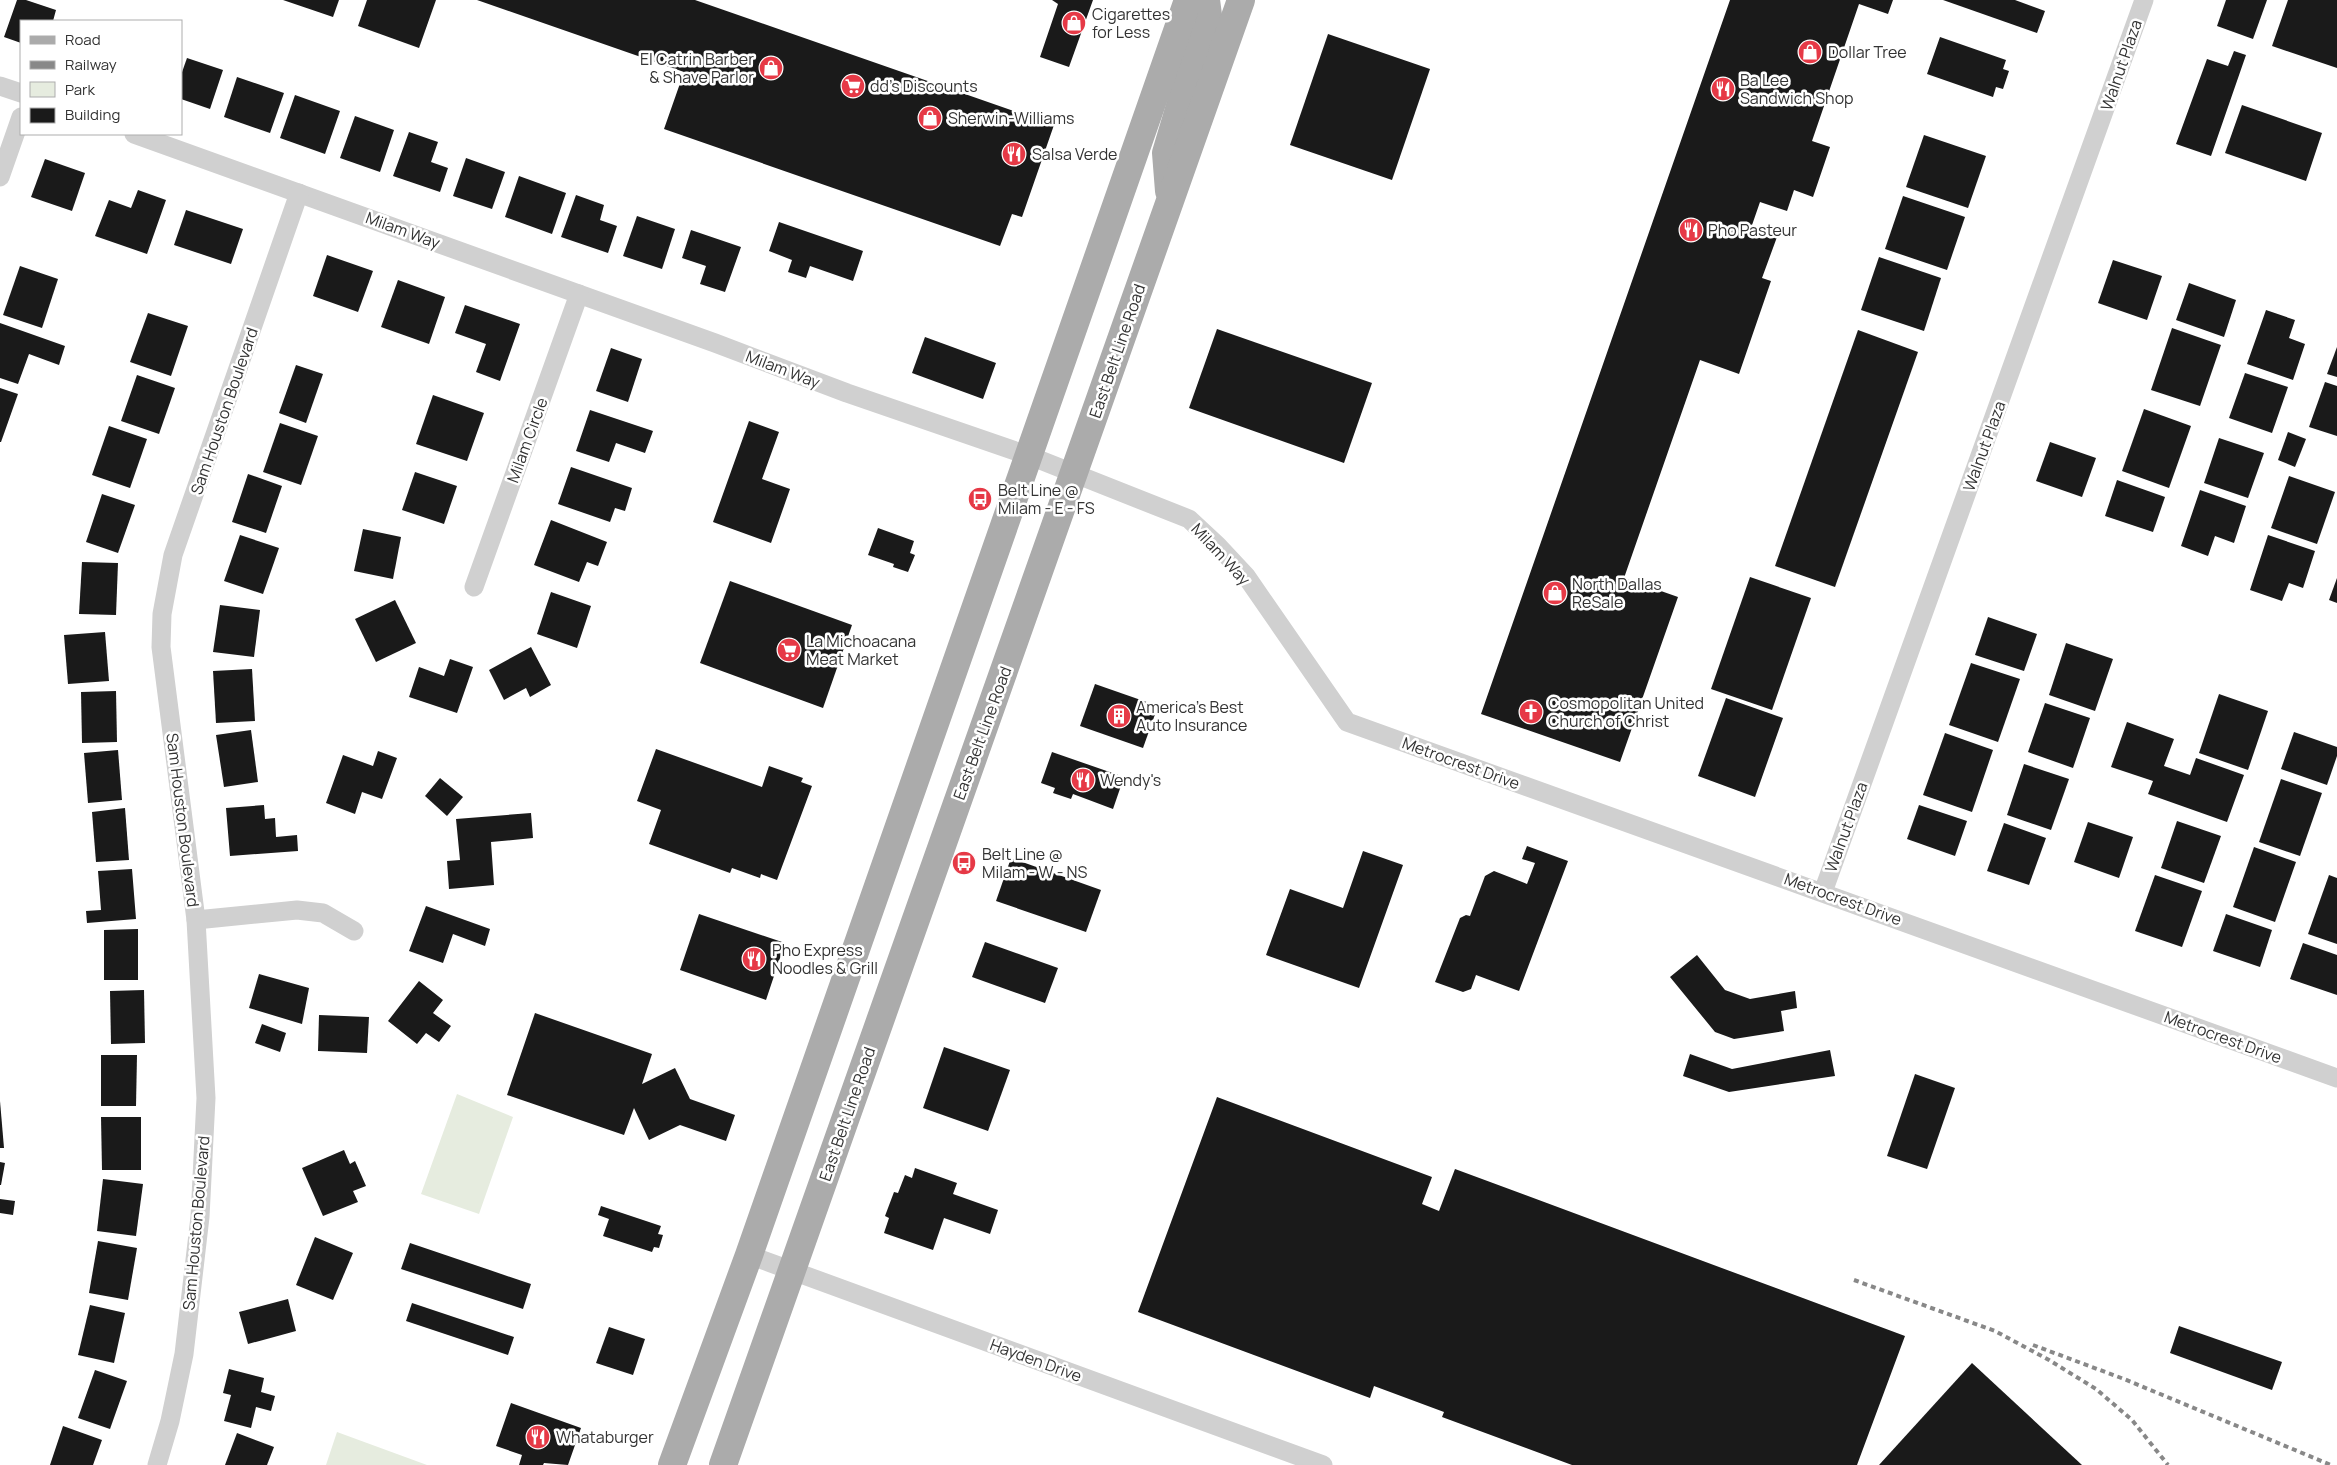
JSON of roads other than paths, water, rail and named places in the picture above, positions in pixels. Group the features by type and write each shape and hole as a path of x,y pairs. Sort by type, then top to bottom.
{"main road":[{"path":"672,1465 749,1255 1188,0"},
{"path":"1170,202 1166,153 1191,69 1210,23 1206,0"},
{"name":"East Belt Line Road","path":"723,1465 1241,0"}],"street":[{"name":"Walnut Plaza","path":"1822,892 2144,0"},
{"path":"0,86 20,93"},
{"path":"0,176 20,120"},
{"name":"Milam Way","path":"137,135 579,294 847,393 1074,472 1189,519 1246,576 1347,722"},
{"name":"Sam Houston Boulevard","path":"157,1465 170,1422 184,1354 200,1218 206,1098 196,920 161,647 162,614 173,555 299,193"},
{"name":"Milam Circle","path":"474,587 579,294"},
{"name":"Metrocrest Drive","path":"1347,722 2337,1078"},
{"path":"196,920 297,910 323,913 354,931"},
{"name":"Hayden Drive","path":"749,1255 1323,1465"}],"railway":[{"path":"1854,1280 1995,1331 2049,1360 2096,1389 2132,1420 2168,1465"},
{"path":"2033,1345 2124,1379 2331,1465"}],"place":[{"name":"Cigarettes for Less","path":"1074,23"},
{"name":"Dollar Tree","path":"1810,52"},
{"name":"El Catrin Barber & Shave Parlor","path":"771,68"},
{"name":"dd's Discounts","path":"853,86"},
{"name":"Ba Lee Sandwich Shop","path":"1723,89"},
{"name":"Sherwin-Williams","path":"930,118"},
{"name":"Salsa Verde","path":"1014,154"},
{"name":"Pho Pasteur","path":"1691,230"},
{"name":"Belt Line @ Milam - E - FS","path":"980,499"},
{"name":"North Dallas ReSale","path":"1555,593"},
{"name":"La Michoacana Meat Market","path":"789,650"},
{"name":"Cosmopolitan United Church of Christ","path":"1531,712"},
{"name":"America's Best Auto Insurance","path":"1119,716"},
{"name":"Wendy's","path":"1083,780"},
{"name":"Belt Line @ Milam - W - NS","path":"964,863"},
{"name":"Pho Express Noodles & Grill","path":"754,959"},
{"name":"Whataburger","path":"538,1437"}]}
